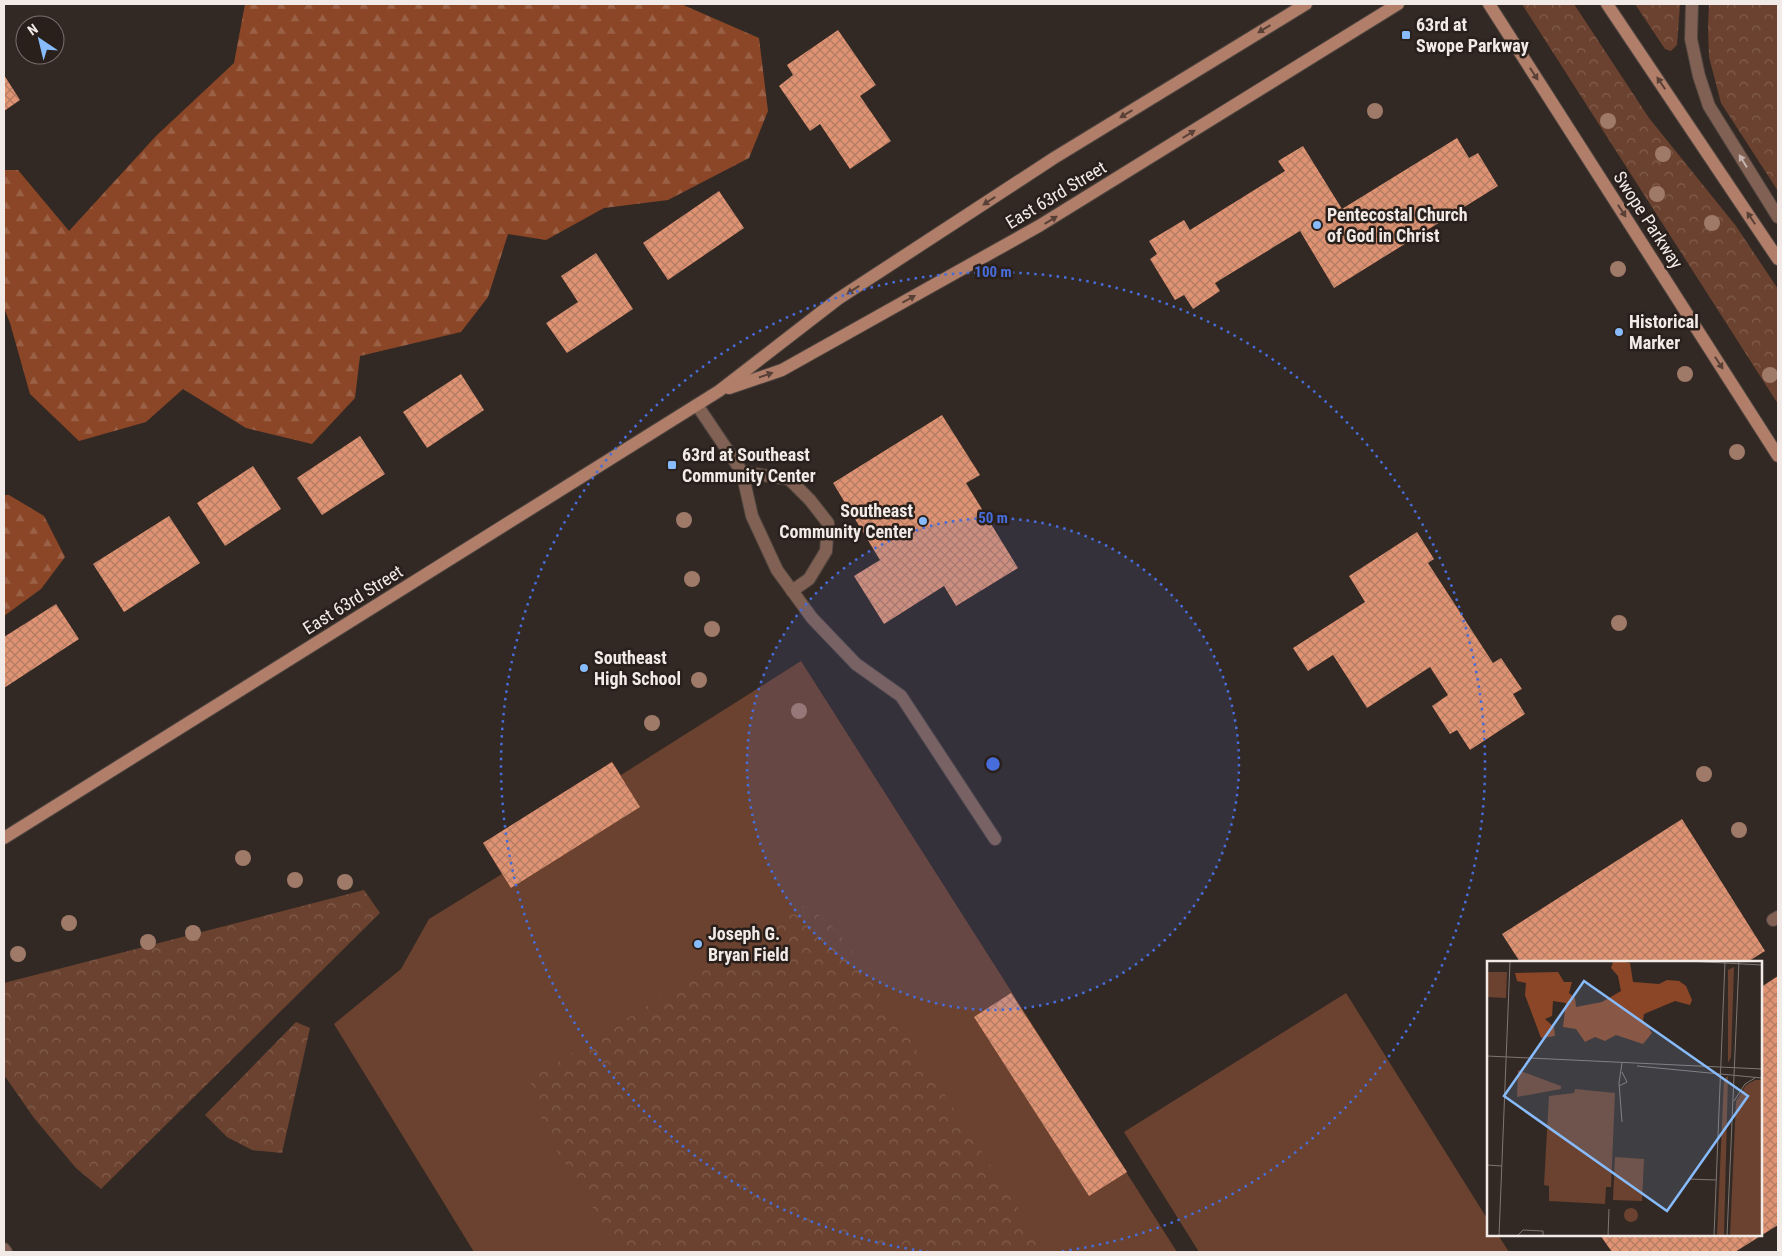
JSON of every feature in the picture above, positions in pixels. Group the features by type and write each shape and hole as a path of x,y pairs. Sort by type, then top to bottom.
{"main road":[{"name":"East 63rd Street","path":"4,838 720,391 838,299 1054,158 1306,4"},
{"name":"East 63rd Street","path":"720,391 782,370 1039,226 1398,4"},
{"name":"Swope Parkway","path":"1489,4 1778,456"},
{"path":"1607,4 1778,259"}],"street":[{"path":"1692,4 1691,39 1699,76 1709,106 1778,217"},
{"path":"697,404 742,472 752,516 777,570 812,618 856,664 901,696 995,839"},
{"path":"742,472 789,479 810,500 828,523 826,551 809,579 792,591"}],"green space":[{"path":"245,4 681,4 759,38 768,111 749,158 668,200 604,208 546,240 508,234 488,297 461,332 360,356 355,398 312,444 246,428 183,389 146,422 79,441 30,394 4,308 4,170 18,170 69,231 156,136 234,63"},
{"path":"1522,4 1574,4 1649,118 1736,226 1778,289 1778,404"},
{"path":"1635,4 1680,4 1677,45 1671,51 1665,49"},
{"path":"1709,4 1778,4 1778,191 1721,103 1709,57"},
{"path":"4,495 9,495 44,516 65,557 41,589 4,616"},
{"name":"Joseph G. Bryan Field","path":"801,661 1177,1252 474,1252 334,1024 401,969 429,919 502,874 483,843 612,762 621,775"},
{"path":"364,890 380,913 101,1189 76,1168 34,1118 4,1075 4,983"},
{"path":"805,905 830,924 848,944 1046,1252 621,1252 557,1151 543,1125 530,1080"},
{"path":"1346,993 1487,1218 1487,1236 1499,1236 1509,1252 1199,1252 1124,1132"},
{"path":"296,1022 310,1028 282,1153 252,1150 227,1137 205,1115"}],"building":[{"path":"838,30 876,85 860,96 891,141 850,169 820,124 810,131 779,86 793,75 787,65"},
{"path":"4,75 20,100 4,111"},
{"name":"Pentecostal Church of God in Christ","path":"1457,138 1469,158 1478,153 1498,186 1334,288 1300,231 1215,283 1220,291 1193,309 1184,295 1175,300 1150,259 1157,254 1149,241 1184,220 1190,230 1285,171 1278,161 1303,146 1342,209"},
{"path":"719,191 744,228 668,280 643,243"},
{"path":"596,253 633,309 567,353 546,323 578,302 561,276"},
{"path":"461,374 484,410 427,448 403,412"},
{"name":"Southeast Community Center","path":"942,415 980,475 966,483 1018,568 956,606 944,586 884,624 854,576 880,560 833,483"},
{"path":"360,436 385,474 322,515 297,478"},
{"path":"253,466 281,509 225,546 197,503"},
{"path":"169,516 200,563 124,612 93,564"},
{"path":"1417,532 1434,559 1428,563 1493,663 1501,658 1522,689 1513,694 1525,714 1470,750 1457,730 1450,734 1432,706 1448,695 1430,667 1367,708 1333,655 1308,671 1293,648 1365,602 1349,576"},
{"path":"56,604 79,639 4,688 4,637"},
{"path":"612,762 640,807 511,888 483,843"},
{"path":"1682,819 1765,951 1749,961 1519,961 1502,934"},
{"path":"1778,976 1778,1225 1762,1235 1762,986"},
{"path":"1011,993 1127,1172 1089,1196 974,1017"},
{"path":"1601,1236 1760,1236 1735,1252 1612,1252"}],"place":[{"name":"63rd at Swope Parkway","path":"1406,35"},
{"name":"Pentecostal Church of God in Christ","path":"1317,225"},
{"name":"Historical Marker","path":"1619,332"},
{"name":"63rd at Southeast Community Center","path":"672,465"},
{"name":"Southeast Community Center","path":"923,521"},
{"name":"Southeast High School","path":"584,668"},
{"name":"Joseph G. Bryan Field","path":"698,944"}]}
